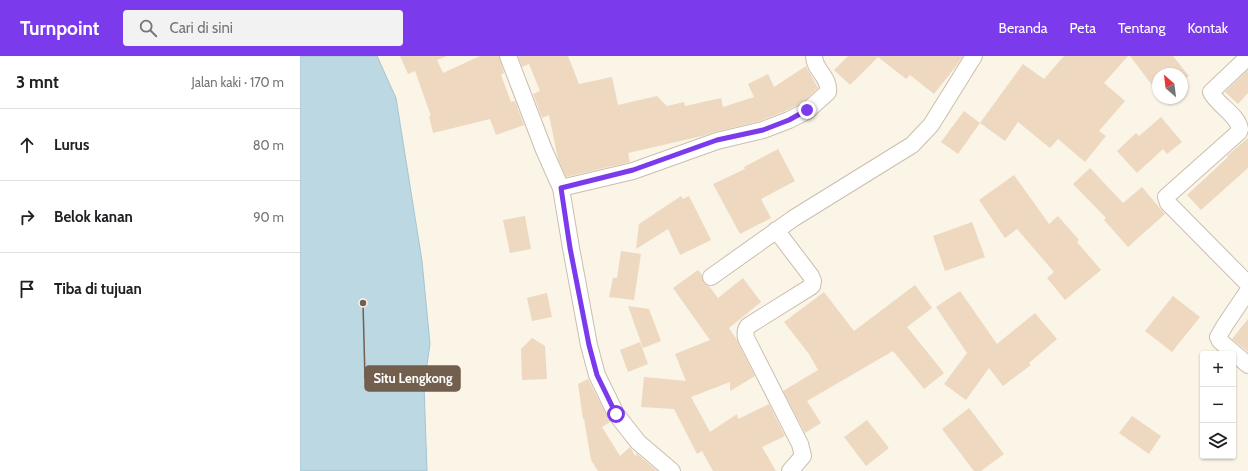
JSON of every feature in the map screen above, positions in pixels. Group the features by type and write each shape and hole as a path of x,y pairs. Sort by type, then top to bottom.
{"street":[{"path":"508,56 544,150 561,188 569,241 586,330 597,375 616,414 638,442 672,471"},
{"path":"561,188 633,170 717,140 763,130 789,120 807,110 828,92 828,82 814,61 814,56"},
{"path":"711,277 776,230 912,145 931,125 974,56"},
{"path":"1248,57 1211,92 1214,98 1238,123 1240,129 1239,132 1167,194 1166,197 1168,203 1248,284"},
{"path":"776,230 811,276 813,281 812,286 748,326 745,330 745,334 800,444 803,456 790,471"},
{"path":"1248,291 1218,337 1220,341 1248,365"}],"water":[{"path":"300,56 377,56 396,98 422,261 430,344 424,385 427,471 300,471"}],"building":[{"path":"400,56 447,56 437,60 443,73 480,56 499,56 504,73 501,75 511,102 515,101 524,125 496,135 490,119 433,133 429,116 431,116 415,71 408,74"},
{"path":"518,56 568,56 579,84 612,77 618,105 657,96 667,106 684,102 685,106 721,98 723,107 754,97 748,84 768,74 774,87 806,66 818,88 802,103 760,121 628,153 630,162 566,177 558,159 549,115 542,118 533,94 540,91 529,64 522,67"},
{"path":"848,56 963,56 934,94 910,75 906,79 878,57 850,85 834,70"},
{"path":"1064,56 1128,56 1104,83 1125,101 1099,131 1106,136 1085,162 1058,139 1050,148 1018,122 1005,141 980,123 1023,64 1044,79"},
{"path":"1130,56 1173,56 1183,68 1152,68 1152,85"},
{"path":"1248,70 1248,93 1238,104 1225,92"},
{"path":"964,111 980,123 958,154 941,142"},
{"path":"1161,117 1182,142 1167,154 1163,149 1137,173 1117,151 1136,133 1139,136"},
{"path":"1248,138 1248,168 1201,210 1187,195"},
{"path":"778,149 795,181 761,199 771,218 740,234 713,184 745,169 744,167"},
{"path":"1090,168 1123,203 1142,187 1165,214 1128,247 1104,220 1106,218 1073,184"},
{"path":"1014,175 1049,224 1058,216 1079,240 1077,242 1101,270 1065,300 1047,278 1054,272 1017,229 1005,238 979,200"},
{"path":"681,196 683,199 689,196 711,240 680,255 668,229 636,249 639,224"},
{"path":"525,216 531,249 510,253 503,220"},
{"path":"972,222 985,257 945,271 933,236"},
{"path":"621,251 641,254 634,300 609,297 613,278 617,278"},
{"path":"698,270 702,275 703,282 709,286 718,298 743,278 761,302 729,328 737,340 755,376 730,391 730,382 691,397 710,432 737,414 738,419 769,404 785,436 762,447 776,471 713,471 702,451 697,454 674,409 641,407 644,377 686,381 675,354 710,340 673,288"},
{"path":"915,285 932,308 907,327 944,373 924,389 893,351 807,401 821,423 805,433 783,391 818,370 809,354 784,322 824,292 854,331"},
{"path":"960,291 997,344 1035,313 1057,339 1029,363 1031,365 1003,386 989,368 966,400 944,384 967,353 936,307"},
{"path":"547,293 552,317 532,321 527,298"},
{"path":"1173,296 1200,317 1172,352 1145,331"},
{"path":"628,306 649,309 661,341 643,348"},
{"path":"1248,319 1248,352 1232,339"},
{"path":"532,338 545,346 547,379 522,380 521,349"},
{"path":"640,342 648,364 628,372 620,350"},
{"path":"588,379 610,422 602,427 620,456 630,447 636,457 636,453 657,471 598,471 591,460 578,384"},
{"path":"969,408 1004,454 981,471 974,471 942,429"},
{"path":"1132,416 1161,436 1149,454 1119,433"},
{"path":"867,420 889,448 866,466 844,437"}],"place":[{"name":"Situ Lengkong","path":"363,303"}],"route":[{"path":"616,414 597,375 589,345 570,248 561,188 633,170 717,140 763,130 789,120 807,110"}]}
